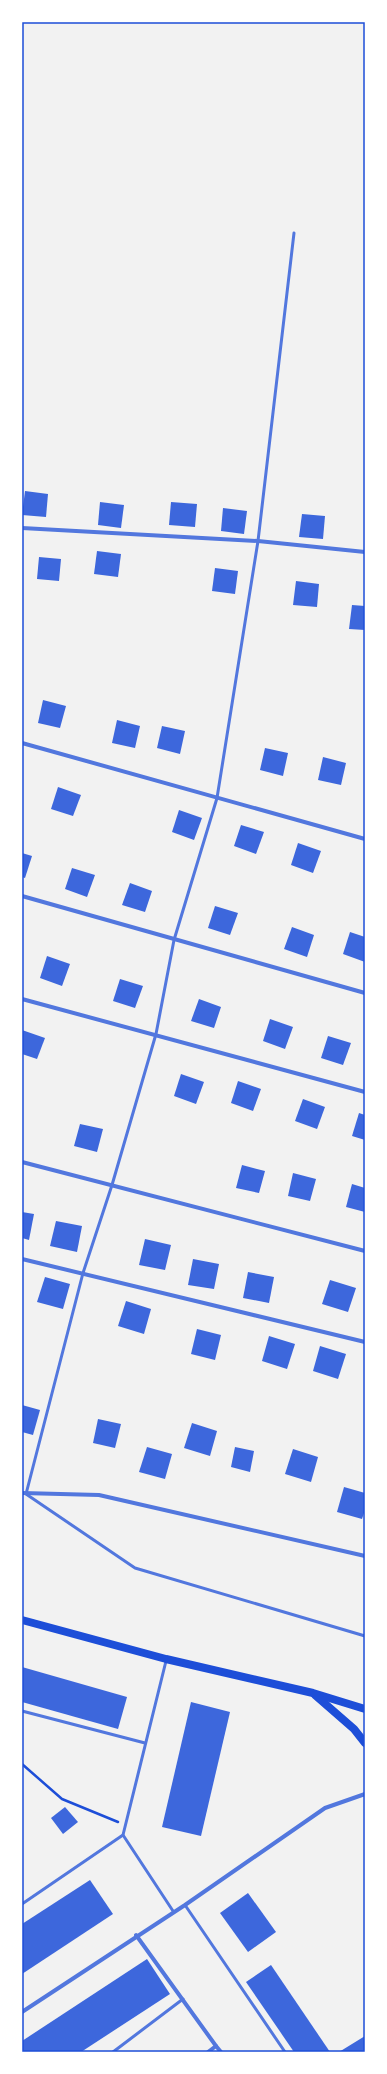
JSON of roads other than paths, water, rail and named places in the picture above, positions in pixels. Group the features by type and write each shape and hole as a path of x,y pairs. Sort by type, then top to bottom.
{"main road":[{"path":"22,1620 166,1659 313,1693 365,1709"},
{"path":"313,1693 354,1730 365,1743"}],"street":[{"path":"22,528 258,541 365,552"},
{"path":"22,743 365,839"},
{"path":"22,896 174,940 365,992"},
{"path":"22,999 156,1034 365,1092"},
{"path":"22,1162 365,1251"},
{"path":"22,1259 365,1342"},
{"path":"24,1493 99,1495 365,1556"},
{"path":"22,2012 136,1935 185,1905 325,1808 365,1794"},
{"path":"136,1935 221,2052"},
{"path":"208,2052 216,2046"}],"lane":[{"path":"294,233 258,541 217,798 174,940 156,1034 112,1185 83,1273 24,1493 135,1568 365,1636"},
{"path":"22,1904 123,1836 166,1659"},
{"path":"22,1711 145,1743"},
{"path":"123,1836 173,1911"},
{"path":"185,1905 285,2052"},
{"path":"113,2052 183,1999"}]}
